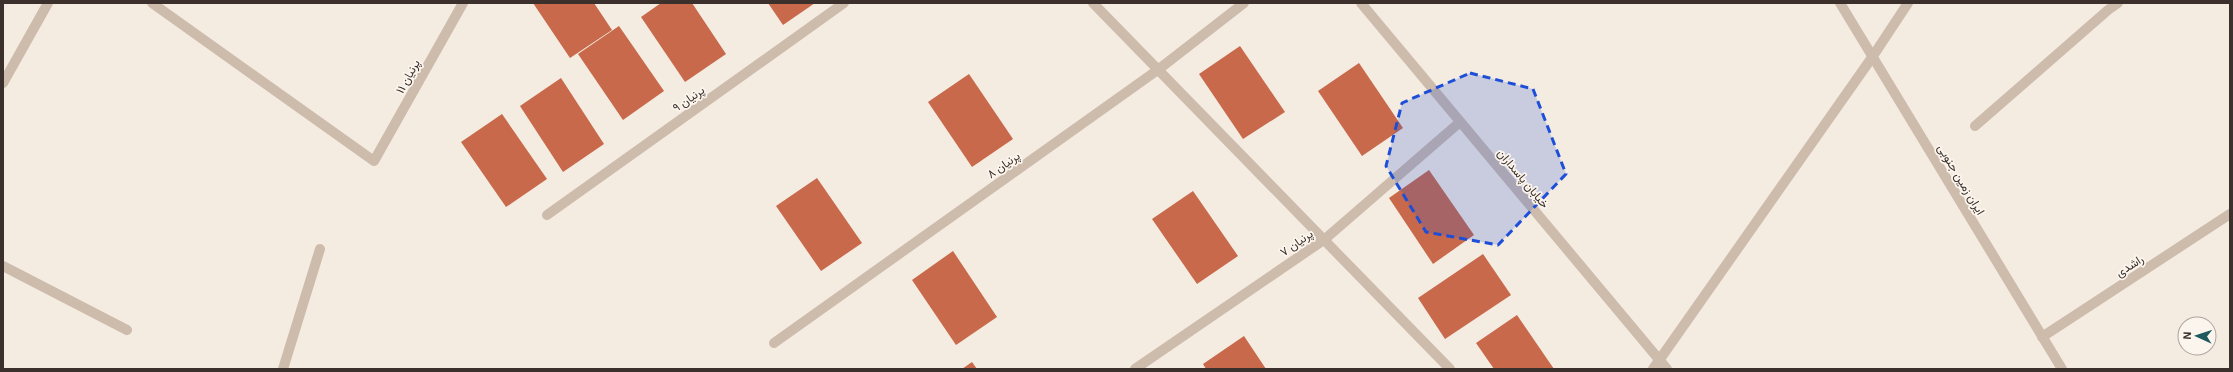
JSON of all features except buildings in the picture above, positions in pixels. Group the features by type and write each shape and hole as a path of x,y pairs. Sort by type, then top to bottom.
{"street":[{"path":"3,83 48,3"},
{"name":"پرنیان ۱۱","path":"152,3 374,161 463,3"},
{"name":"پرنیان ۹","path":"547,215 844,3"},
{"path":"1093,3 1325,238 1450,369"},
{"name":"پرنیان ۸","path":"774,343 1159,69 1244,3"},
{"name":"خیابان پاسداران","path":"1362,3 1667,369"},
{"name":"ایران زمین جنوبی","path":"1840,3 2062,369"},
{"path":"1653,369 1873,56 1908,3"},
{"path":"1975,126 2108,10 2118,3"},
{"name":"پرنیان ۷","path":"1135,369 1325,238 1460,122"},
{"name":"راشدی","path":"2042,337 2230,214"},
{"path":"282,369 320,249"},
{"path":"3,266 127,330"}],"highlighted area":[{"path":"1470,73 1533,89 1566,174 1498,245 1426,232 1386,166 1402,103"}]}
